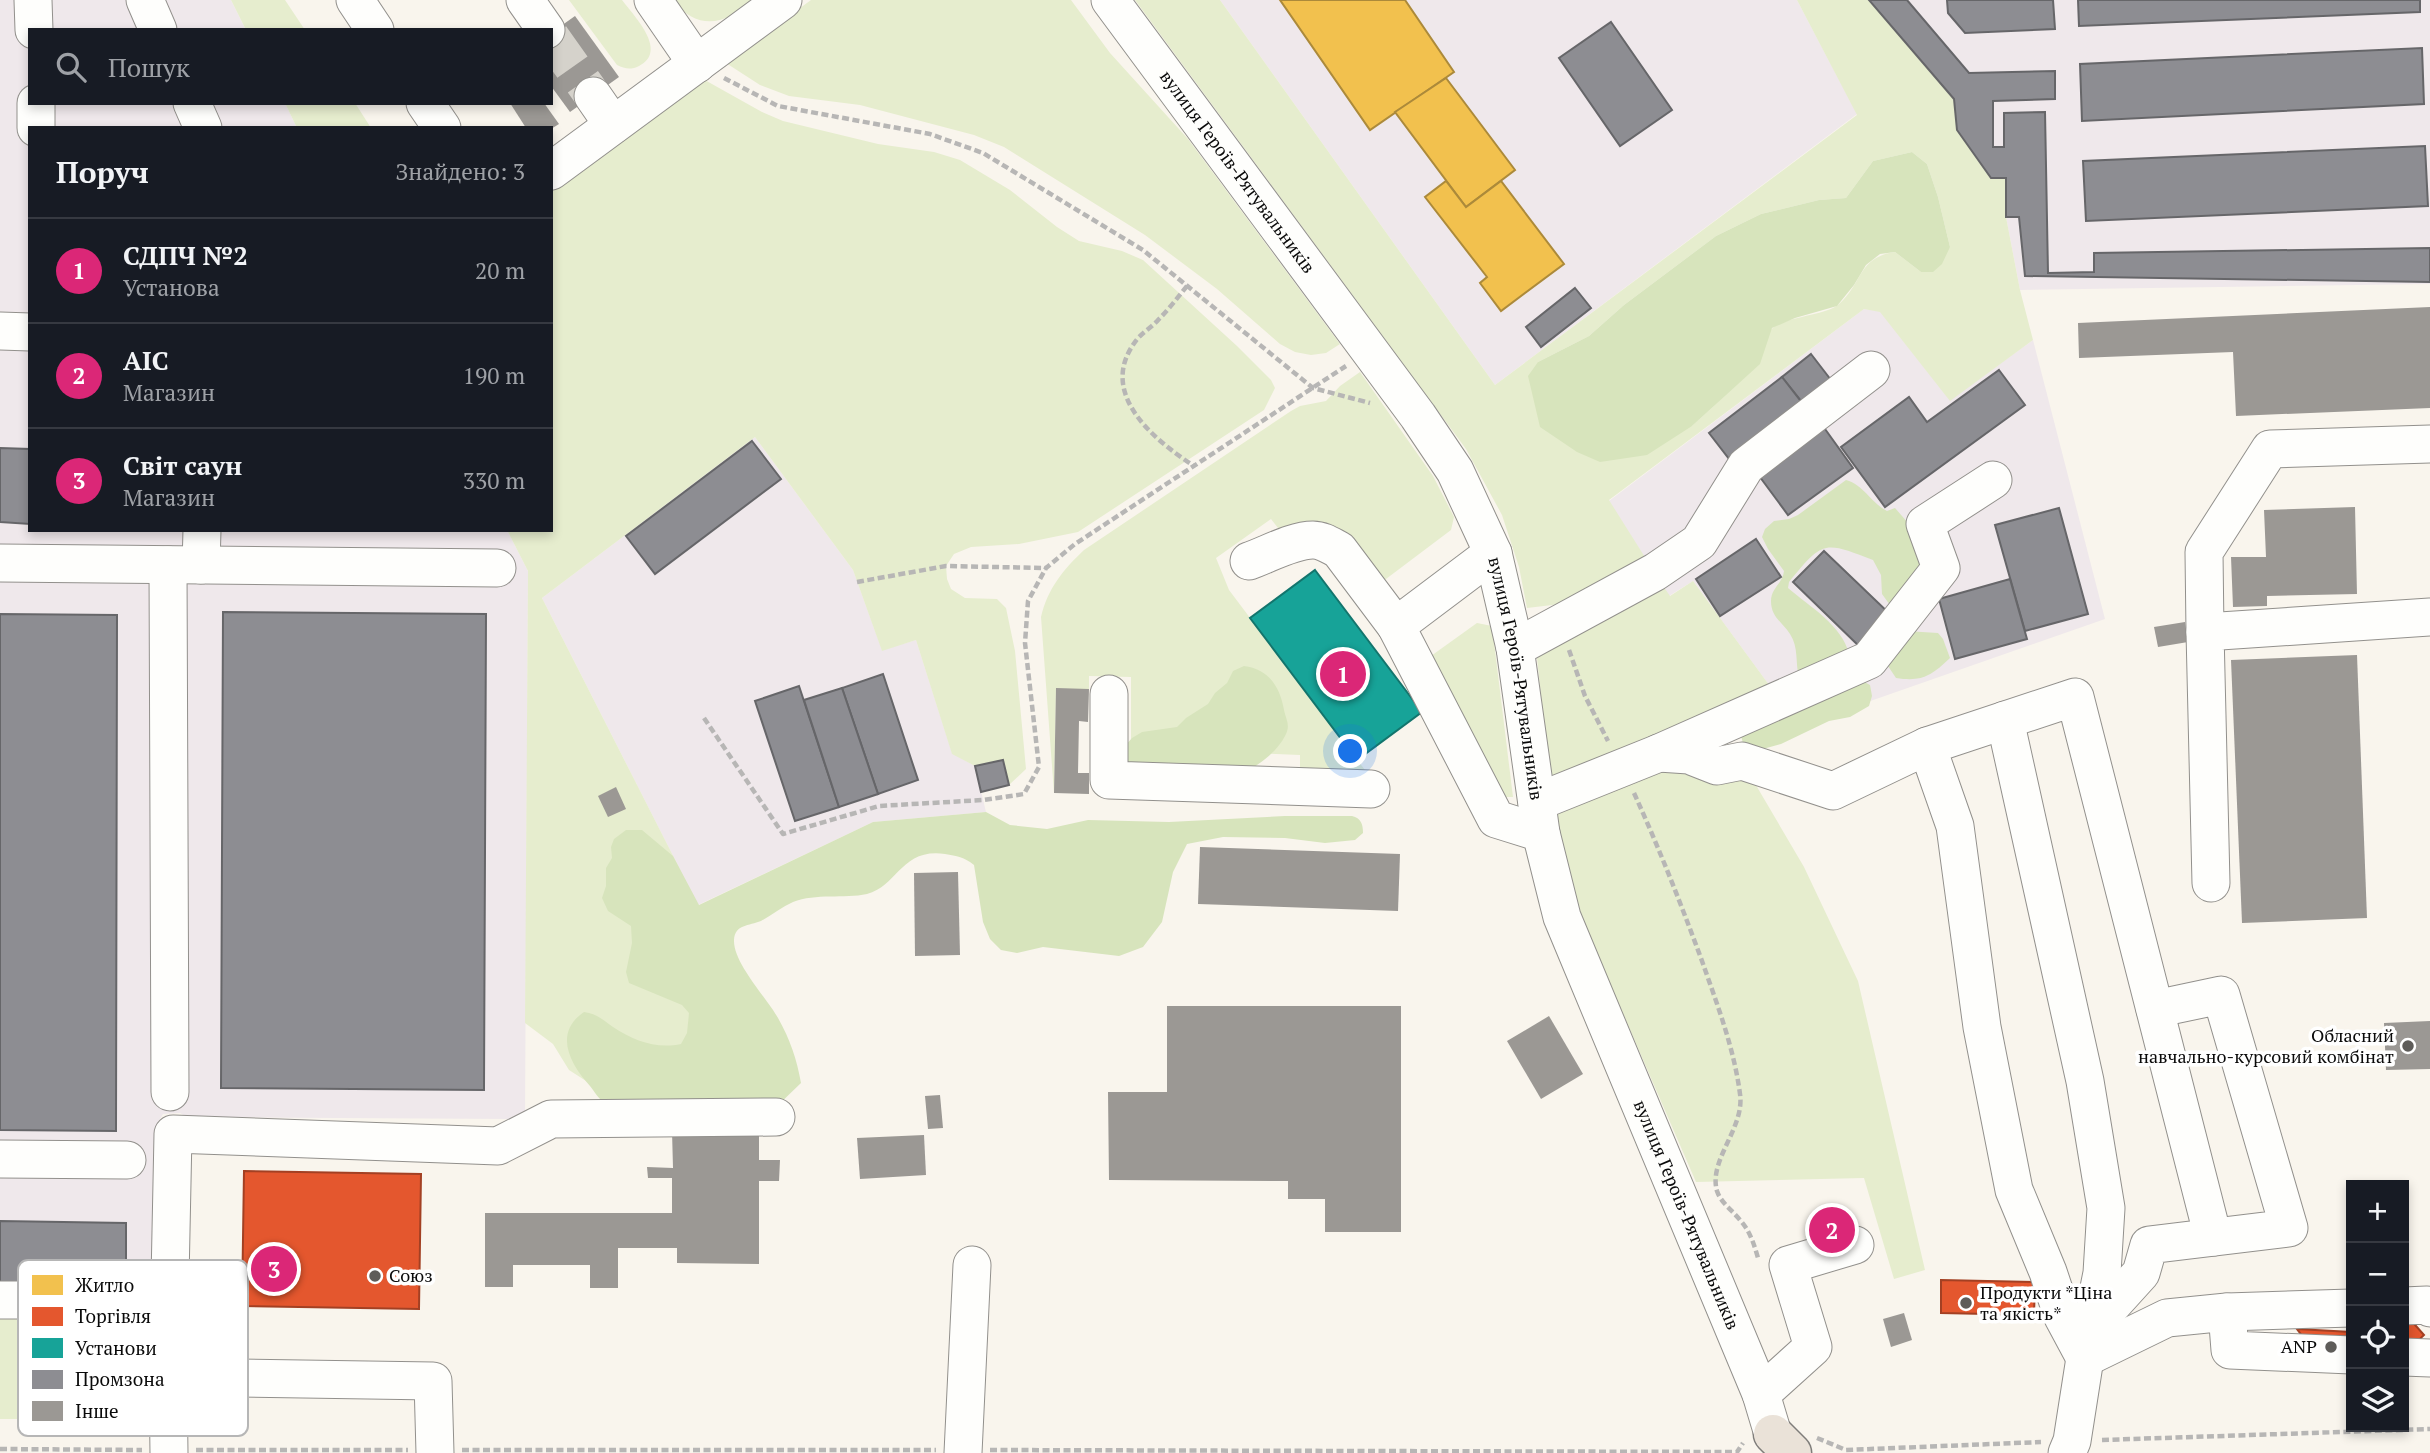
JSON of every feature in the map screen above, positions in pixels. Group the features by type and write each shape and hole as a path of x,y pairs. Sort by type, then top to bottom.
{"street":[{"path":"33,0 34,28"},
{"path":"145,0 157,28"},
{"path":"355,0 374,28"},
{"path":"525,0 545,28"},
{"path":"653,0 697,64"},
{"path":"553,170 783,0"},
{"name":"вулиця Героїв-Рятувальників","path":"1110,0 1418,416 1455,471 1493,553 1515,648 1539,817 1562,917 1779,1443"},
{"path":"593,96 613,125"},
{"path":"36,105 36,126"},
{"path":"193,105 202,126"},
{"path":"426,105 441,126"},
{"path":"0,331 28,332"},
{"path":"1515,648 1655,572 1699,542 1746,466 1871,370"},
{"path":"2211,883 2204,552 2270,449 2430,444"},
{"path":"1249,561 1315,540 1339,551 1396,625 1496,819 1539,817 1623,768 1869,660 1941,568 1924,524 1993,480"},
{"path":"1396,625 1493,553"},
{"path":"170,1092 190,554"},
{"path":"0,563 190,554 497,568"},
{"path":"2205,632 2430,617"},
{"path":"1109,694 1110,779 1371,789"},
{"path":"1659,753 1689,755 1717,766 1742,761 1833,791 1927,746 2075,697 2213,1237"},
{"path":"2005,720 2085,1080 2106,1208 2102,1273 2070,1447"},
{"path":"1927,746 1955,826 1982,1027 2014,1190 2048,1272 2063,1317 2088,1343"},
{"path":"2088,1343 2141,1273 2150,1245 2289,1228 2221,995 2155,1009"},
{"path":"171,1260 173,1134 498,1146 551,1119 776,1117"},
{"path":"0,1159 128,1160"},
{"path":"1761,1394 1813,1347 1788,1265 1856,1245"},
{"path":"963,1452 972,1265"},
{"path":"0,1300 18,1300"},
{"path":"2409,1306 2427,1305 2430,1308"},
{"path":"2088,1343 2167,1318 2227,1312 2346,1308"},
{"path":"2227,1312 2230,1350 2346,1355"},
{"path":"2409,1357 2430,1357"},
{"path":"248,1378 433,1381 435,1452"}],"path":[{"path":"697,64 778,106 930,134 984,153 1143,250 1313,388 1418,416"},
{"path":"1187,285 1139,338 1126,358 1121,381 1129,406 1151,433 1171,452 1194,466"},
{"path":"704,718 783,834 879,806 983,800 1024,794 1039,767 1025,643 1028,601 1046,568 1075,544 1370,351"},
{"path":"857,582 946,566 1046,568"},
{"path":"1563,622 1571,658 1585,696 1623,768 1654,837 1722,1017 1741,1097 1737,1121 1715,1178 1718,1194 1741,1220 1751,1237 1759,1263"},
{"path":"0,1449 169,1452 1737,1453 1779,1443 1846,1451 2070,1447 2430,1429"}],"shaded area":[{"path":"0,0 231,0 245,28 28,28 28,105 286,105 296,126 28,126 28,532 508,532 528,571 525,1119 187,1117 180,1113 163,1114 157,1124 153,1260 18,1260 18,1290 0,1290"},
{"path":"1220,0 1797,0 1857,114 1495,385"},
{"path":"1869,0 2430,0 2430,284 2020,290 2006,217 1991,178 1957,130 1954,99"},
{"path":"1864,309 1880,311 1950,400 2033,340 2105,619 1799,726 1693,581 1669,596 1609,501"},
{"path":"755,437 853,570 882,650 916,640 952,753 975,766 986,812 873,822 698,905 542,598"}],"green space":[{"path":"231,0 285,0 304,28 245,28"},
{"path":"569,0 622,0 646,33 651,52 647,60 633,68 617,65"},
{"path":"671,0 759,0 735,14 714,21 704,21 683,11"},
{"path":"811,0 1071,0 1110,53 1188,139 1340,344 1326,353 1311,355 1295,352 1280,344 1217,289 1145,235 1004,147 974,135 860,105 789,96 760,85 726,63"},
{"path":"1135,0 1220,0 1495,385 1857,115 1797,0 1869,0 1954,99 1957,130 1991,178 2006,178 2006,217 2033,340 1950,401 1880,312 1864,309 1609,500 1648,562 1569,603 1527,608 1519,567 1502,515 1466,449","holes":["1912,152 1927,164 1950,247 1921,272 1895,252 1874,259 1839,304 1826,311 1789,320 1774,327 1756,347 1722,397 1692,426 1538,362 1589,336 1624,305 1716,236 1761,214 1819,200 1846,198 1873,161"]},
{"path":"703,79 783,121 878,144 934,152 960,160 1010,190 1079,241 1122,251 1143,260 1237,346 1271,380 1275,388 1264,410 1078,532 1019,544 971,547 954,554 946,566 951,589 965,598 997,599 1006,608 1015,651 1026,769 1009,785 1003,760 975,766 952,754 916,640 882,651 853,570 755,437 542,598 785,1076 597,1088 569,1070 553,1044 525,1023 528,571 508,532 553,532 553,189"},
{"path":"286,105 356,105 370,126 296,126"},
{"path":"1912,152 1927,164 1950,247 1942,264 1933,272 1921,272 1895,252 1880,254 1866,265 1837,306 1772,328 1760,364 1692,426 1647,455 1600,462 1577,452 1540,427 1528,376 1538,362 1589,336 1624,305 1716,236 1761,214 1819,200 1846,198 1873,161"},
{"path":"1360,372 1433,476 1454,517 1451,530 1378,585 1285,537 1271,519 1216,558 1229,590 1371,778 1300,776 1300,755 1248,753 1131,769 1131,677 1089,676 1089,689 1056,689 1054,793 1041,617 1057,580 1084,550 1291,411 1300,406 1326,401 1340,386"},
{"path":"1846,480 1858,486 1887,511 1895,508 1909,524 1913,546 1925,554 1931,564 1895,612 1882,594 1881,575 1873,560 1834,548 1825,548 1810,558 1789,582 1788,588 1832,625 1840,634 1849,654 1799,677 1793,639 1771,607 1773,593 1784,571 1762,537 1765,529 1774,521 1798,515"},
{"path":"1693,581 1772,689 1550,782 1537,658 1661,583 1670,596"},
{"path":"1477,623 1492,626 1513,797 1496,797 1431,656"},
{"path":"1906,631 1938,633 1950,658 1926,676 1913,679 1896,678 1884,660"},
{"path":"1244,666 1260,671 1272,680 1288,723 1282,742 1266,758 1247,771 1234,775 1127,768 1124,747 1132,738 1142,732 1177,727 1208,704 1215,693 1227,683 1233,671"},
{"path":"1859,679 1870,685 1872,696 1869,706 1850,717 1829,721 1781,744 1752,752 1745,750 1741,736"},
{"path":"1642,770 1750,775 1804,867 1858,981 1925,1270 1894,1279 1864,1178 1696,1182 1579,912 1554,819 1555,810"},
{"path":"986,812 1010,825 1047,829 1088,820 1169,822 1285,816 1352,816 1361,822 1363,833 1355,840 1325,843 1285,838 1223,837 1187,844 1173,872 1162,922 1143,947 1119,956 1043,947 1017,953 1001,950 990,939 983,922 974,865 960,857 945,854 919,857 909,862 877,890 867,894 802,899 737,931 734,940 739,959 782,1026 801,1083 773,1110 739,1110 706,1099 695,1101 681,1113 610,1105 599,1098 576,1068 567,1039 569,1029 584,1012 599,1017 629,1036 654,1045 681,1044 687,1033 689,1013 682,1005 629,983 626,972 632,943 631,926 608,911 602,898 606,886 606,868 612,858 611,847 614,839 626,830 642,830 673,856 699,905 873,822"},
{"path":"0,1309 18,1309 18,1419 0,1419"}],"building: Житло":[{"path":"1280,0 1405,0 1454,72 1370,130"},
{"path":"1446,78 1515,170 1466,207 1395,112"},
{"path":"1446,181 1466,207 1501,181 1564,264 1501,311 1480,283 1487,277 1425,197"}],"building: Торгівля":[{"path":"244,1171 421,1174 419,1309 248,1306 248,1260 243,1260"},
{"path":"1941,1280 2035,1282 2034,1315 1941,1313"},
{"path":"2409,1318 2424,1335 2409,1349"},
{"name":"ANP","path":"2297,1329 2346,1332 2346,1364 2323,1363"}],"building: Установи":[{"path":"1315,570 1422,712 1357,760 1250,618"}],"building: Промзона":[{"path":"1869,0 1907,0 1969,73 2055,71 2055,99 1993,101 1993,147 2004,147 2004,113 2045,112 2048,273 2094,272 2094,253 2430,248 2430,282 2025,276 2019,217 2006,217 2006,178 1991,178 1957,130 1954,99"},
{"path":"1947,0 2053,0 2055,29 1965,33 1948,13"},
{"path":"2078,0 2420,0 2420,12 2079,26"},
{"path":"1611,22 1672,110 1620,146 1559,58"},
{"path":"2422,48 2424,104 2082,121 2080,64"},
{"path":"2425,146 2428,206 2086,221 2083,161"},
{"path":"1575,288 1591,308 1541,347 1526,327"},
{"path":"1811,354 1831,380 1802,402 1782,377"},
{"path":"1999,370 2025,405 1885,507 1841,447 1909,397 1927,422"},
{"path":"1782,377 1806,408 1733,464 1709,433"},
{"path":"1820,422 1853,468 1788,515 1754,469"},
{"path":"752,441 781,479 655,574 626,536"},
{"path":"0,448 28,449 28,524 0,522"},
{"path":"2059,508 2088,614 2025,631 1995,525"},
{"path":"1756,539 1781,577 1720,616 1696,579"},
{"path":"1824,551 1893,617 1862,649 1793,582"},
{"path":"2010,579 2027,639 1955,659 1939,599"},
{"path":"223,612 486,614 484,1090 221,1088"},
{"path":"0,614 117,615 116,1131 0,1130"},
{"path":"883,674 918,780 878,794 842,688"},
{"path":"799,686 839,807 795,821 755,701"},
{"path":"842,688 878,794 839,807 804,700"},
{"path":"1003,760 1009,785 981,792 975,766"},
{"path":"0,1221 126,1223 126,1260 18,1260 18,1290 0,1290"}],"building: Інше":[{"path":"575,16 619,77 570,112 553,89 553,32"},
{"path":"511,105 545,105 559,124 553,128 525,126"},
{"path":"2430,307 2430,408 2236,416 2233,352 2079,358 2078,323"},
{"path":"2355,507 2357,594 2267,596 2267,606 2233,607 2231,557 2266,557 2264,510"},
{"path":"2185,622 2188,642 2158,647 2154,627"},
{"path":"2357,655 2367,918 2242,923 2231,660"},
{"path":"1056,688 1089,689 1088,722 1079,721 1078,773 1089,773 1089,794 1054,793"},
{"path":"616,787 626,809 608,817 598,796"},
{"path":"1200,847 1400,854 1398,911 1198,904"},
{"path":"958,872 960,955 915,956 914,873"},
{"path":"1167,1006 1401,1006 1401,1232 1325,1232 1325,1199 1288,1199 1288,1181 1109,1180 1108,1092 1167,1092"},
{"path":"1549,1016 1583,1074 1541,1099 1507,1041"},
{"name":"Обласний навчально-курсовий комбінат","path":"2430,1021 2430,1069 2386,1070 2384,1023"},
{"path":"940,1095 943,1128 928,1129 925,1096"},
{"path":"672,1131 759,1131 759,1160 780,1160 779,1181 759,1181 759,1264 677,1263 677,1248 618,1248 618,1288 590,1288 590,1265 513,1265 513,1287 485,1287 485,1213 672,1213 672,1178 648,1178 647,1167 673,1168"},
{"path":"924,1135 926,1175 860,1179 857,1138"},
{"path":"1904,1313 1912,1340 1891,1347 1883,1319"}],"tunnel":[{"path":"553,40 593,96"}],"place":[{"name":"СДПЧ №2","path":"1343,674"},
{"name":"Обласний навчально-курсовий комбінат","path":"2408,1046"},
{"name":"АІС","path":"1832,1230"},
{"name":"Світ саун","path":"274,1269"},
{"name":"Союз","path":"375,1276"},
{"name":"Продукти *Ціна та якість*","path":"1966,1303"},
{"name":"ANP","path":"2331,1347"}]}
